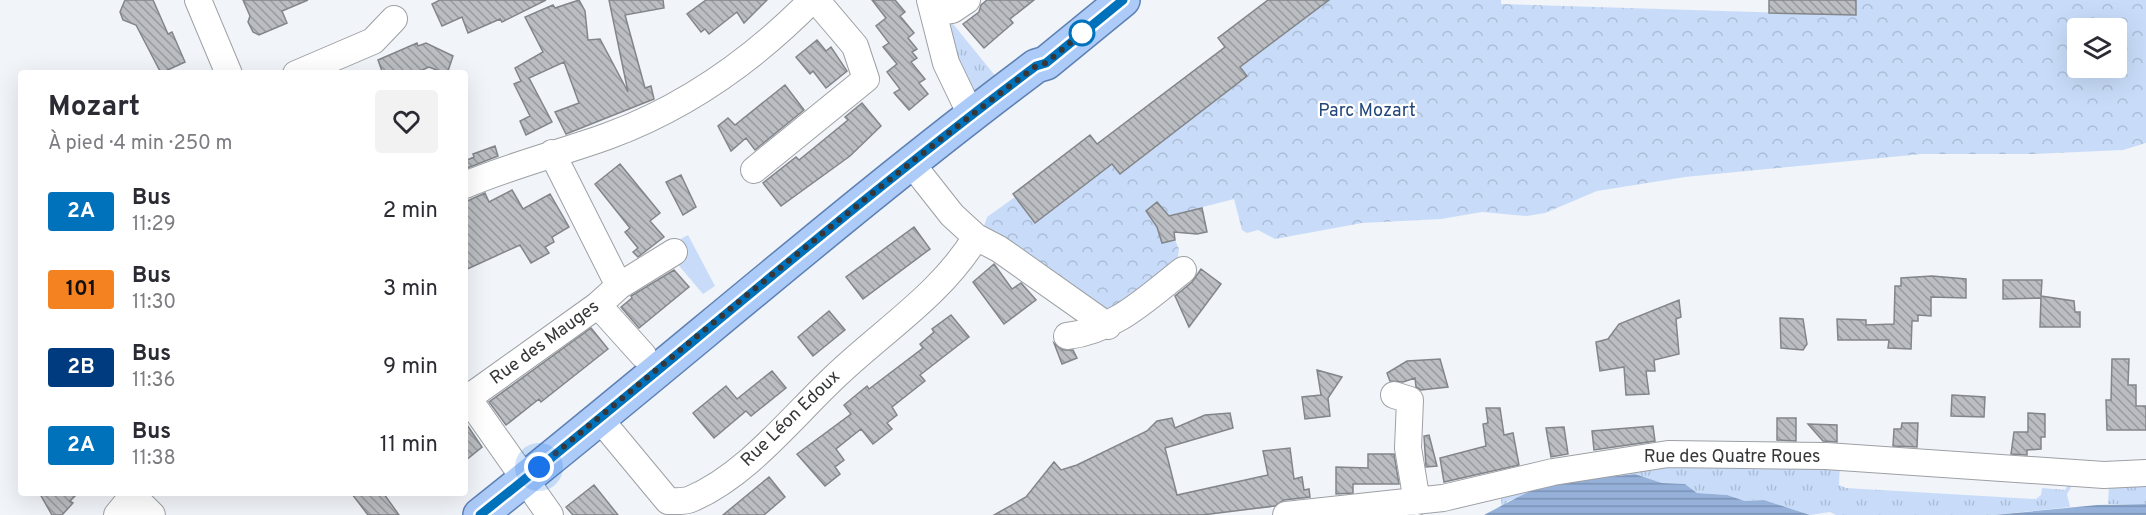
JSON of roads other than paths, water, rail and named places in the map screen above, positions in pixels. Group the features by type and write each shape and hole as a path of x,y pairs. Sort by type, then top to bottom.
{"main road":[{"path":"480,515 911,163 1036,66 1046,63 1123,0"}],"street":[{"path":"198,0 228,70"},
{"path":"468,184 552,153 608,136 684,102 722,78 760,49 814,0 855,46 866,79 754,170"},
{"path":"967,0 952,10 932,6 946,63 971,115"},
{"path":"305,70 373,41 394,19"},
{"path":"552,153 620,286"},
{"path":"911,163 952,214 976,237 1009,256 1108,326"},
{"name":"Rue Léon Edoux","path":"599,418 668,501 689,501 741,468 856,357 923,301 961,258 976,237"},
{"name":"Rue des Mauges","path":"468,395 598,305 620,286 674,252"},
{"path":"1067,336 1108,326 1183,270"},
{"path":"598,305 643,355"},
{"path":"1406,392 1411,441 1412,485 1417,502"},
{"path":"468,397 550,515"},
{"name":"Rue des Quatre Roues","path":"1286,515 1417,502 1473,492 1553,472 1668,454 1826,456 2104,475 2146,473"},
{"path":"128,501 152,515"}],"park label":[{"name":"Parc Mozart","path":"1367,111"}]}
